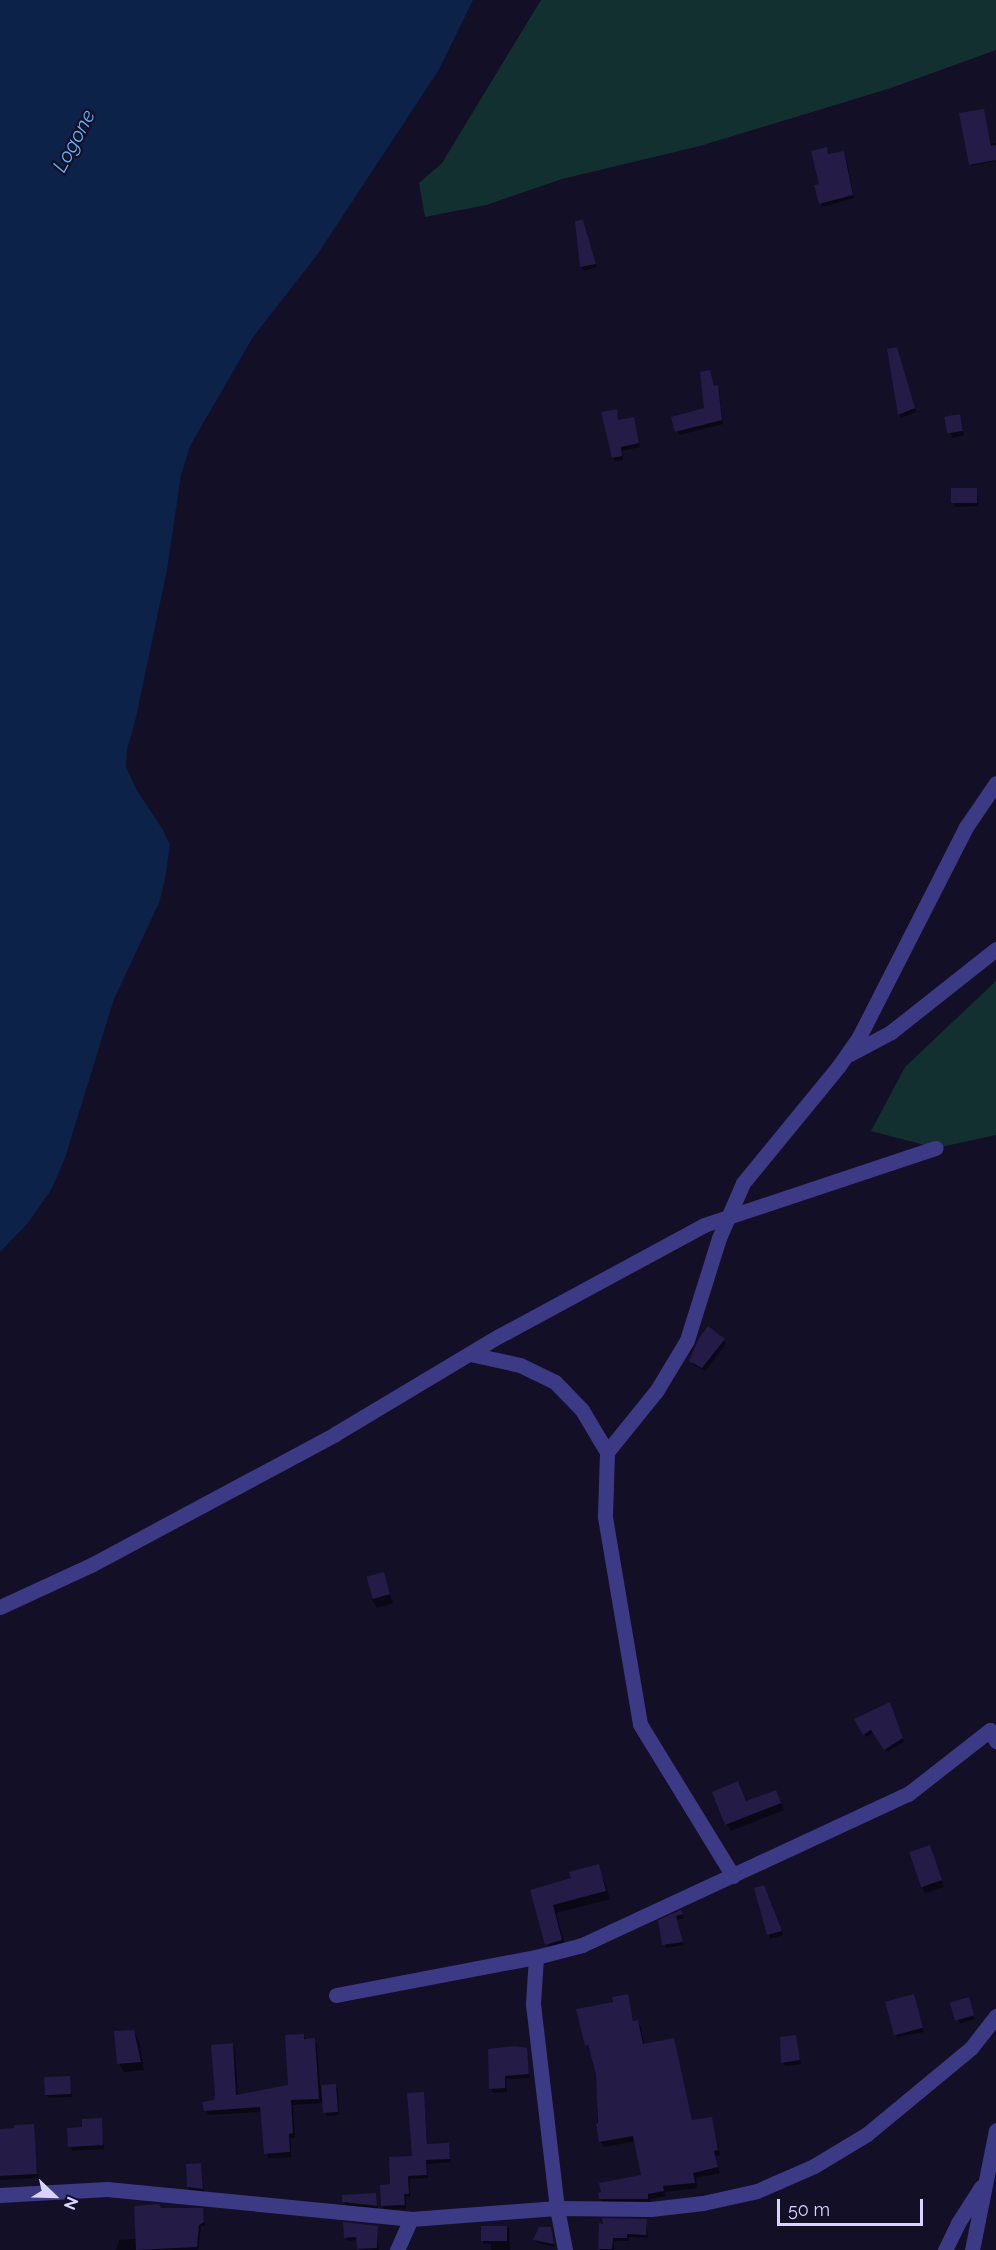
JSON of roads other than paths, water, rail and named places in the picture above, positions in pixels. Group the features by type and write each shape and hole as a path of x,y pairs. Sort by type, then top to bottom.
{"street":[{"path":"607,1452 657,1390 687,1340 727,1216 753,1168 847,1055 870,1018 966,827 996,783"},
{"path":"847,1055 891,1032 996,950"},
{"path":"0,1607 93,1564 335,1434 470,1354 704,1225 936,1148"},
{"path":"470,1354 520,1365 555,1382 582,1410 607,1452 605,1515 640,1724 733,1876"},
{"path":"336,1995 536,1957 582,1945 908,1794 990,1730 996,1741"},
{"path":"536,1957 533,2004 557,2208 565,2250"},
{"path":"0,2195 106,2190 411,2219 557,2208 651,2209 703,2203 757,2192 814,2166 867,2134 971,2048 996,2016"},
{"path":"972,2250 996,2130"},
{"path":"945,2250 958,2223 986,2180"},
{"path":"397,2250 411,2219"}],"water":[{"name":"Logone","path":"0,0 473,0 438,71 317,255 253,337 190,446 181,475 167,570 135,722 127,749 126,767 136,789 163,830 170,845 165,879 159,903 114,999 65,1158 51,1190 27,1224 0,1252"}]}
